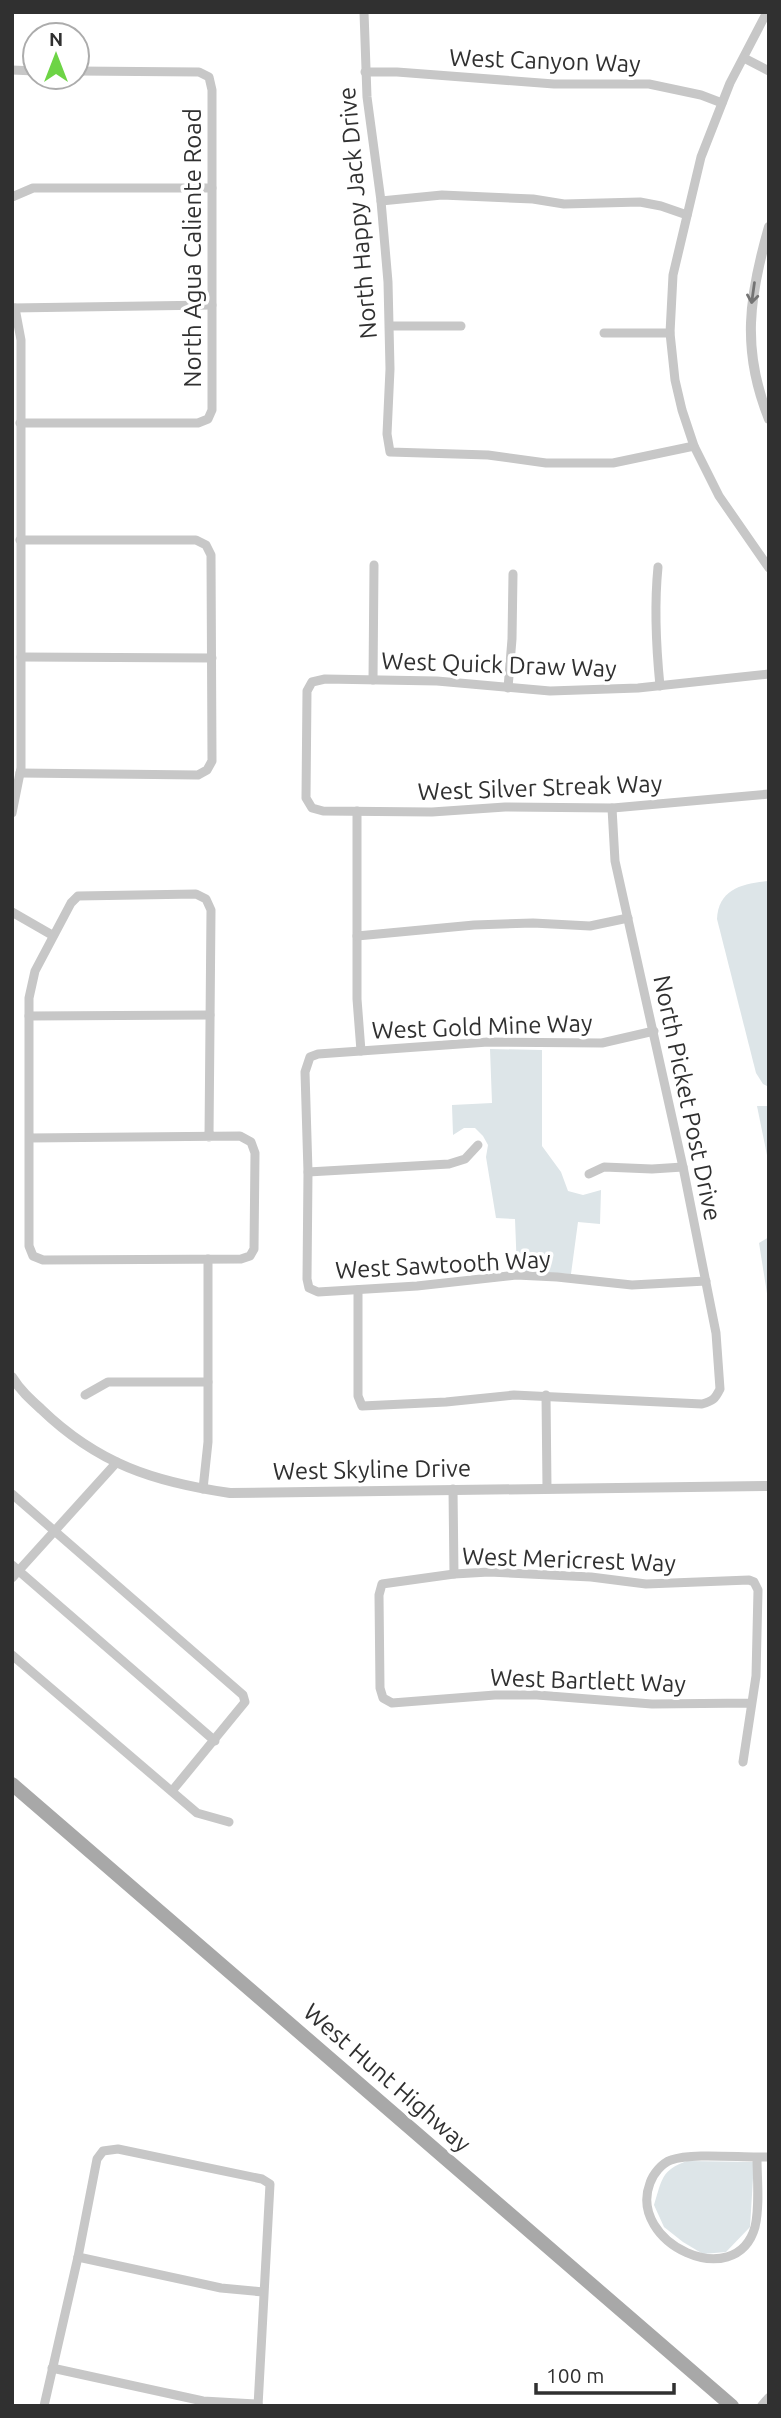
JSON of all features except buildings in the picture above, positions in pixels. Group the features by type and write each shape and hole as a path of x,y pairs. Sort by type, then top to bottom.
{"main road":[{"name":"West Hunt Highway","path":"12,1784 732,2406"}],"street":[{"name":"North Happy Jack Drive","path":"364,12 365,72 387,260 390,326 387,434 390,452 488,455 547,463 612,463 694,446"},
{"path":"767,12 722,103 701,157 673,275 670,333 680,400 694,446 719,496 769,568"},
{"path":"744,58 769,71"},
{"name":"North Agua Caliente Road","path":"20,423 198,423 208,419 212,410 212,90 209,77 199,72 91,71"},
{"name":"West Canyon Way","path":"365,72 554,84 649,84 701,95 722,103"},
{"path":"12,197 33,188 212,188"},
{"path":"381,201 442,195 533,199 564,204 640,202 687,215"},
{"path":"769,227 757,268 750,317 758,388 769,419"},
{"path":"12,813 20,773 17,716 21,657 21,340 13,308 212,305"},
{"path":"390,326 461,326"},
{"path":"604,333 670,333"},
{"path":"20,540 196,540 206,545 211,555 212,657 212,761 207,770 198,775 20,773"},
{"path":"373,680 374,565"},
{"path":"658,567 655,639 660,686"},
{"path":"508,688 513,575"},
{"path":"21,657 212,657"},
{"name":"West Quick Draw Way","path":"312,808 306,798 307,691 312,682 437,681 550,691 660,686 769,674"},
{"name":"West Silver Streak Way","path":"312,808 323,811 432,812 505,807 612,808 769,794"},
{"name":"North Picket Post Drive","path":"546,1395 702,1404 713,1401 720,1389 716,1334 706,1281 654,1031 615,861 612,808"},
{"path":"357,811 357,999 361,1051"},
{"path":"29,1138 209,1137 240,1136 251,1142 255,1153 254,1249 250,1256 241,1259 43,1260 33,1256 29,1246 29,1138 29,1016 29,998 35,971 52,935 71,903 79,895 197,894 206,899 211,909 209,1137"},
{"path":"12,912 52,935"},
{"path":"357,936 474,925 533,923 590,926 628,918"},
{"path":"29,1016 210,1015"},
{"name":"West Gold Mine Way","path":"308,1172 305,1072 310,1057 318,1054 488,1042 602,1043 654,1031"},
{"path":"308,1172 449,1164 465,1159 478,1145"},
{"path":"589,1174 604,1167 683,1167"},
{"name":"West Sawtooth Way","path":"308,1172 307,1279 309,1287 318,1292 417,1286 516,1275 632,1285 706,1281"},
{"path":"203,1489 208,1442 208,1259"},
{"path":"358,1290 358,1396 362,1406 446,1402 483,1396 546,1395 547,1488"},
{"name":"West Skyline Drive","path":"12,1377 19,1388 86,1447 144,1474 185,1486 230,1493 769,1486"},
{"path":"85,1395 108,1382 208,1382"},
{"path":"117,1462 55,1531 14,1571 215,1741"},
{"path":"453,1489 454,1574"},
{"path":"12,1494 243,1695 245,1702 172,1791"},
{"name":"West Mericrest Way","path":"383,1698 380,1688 379,1595 382,1584 454,1574 542,1574 646,1584 749,1580 754,1582 758,1590 757,1644"},
{"path":"743,1762 756,1676 757,1644 769,1643"},
{"path":"12,1654 197,1813 229,1822"},
{"name":"West Bartlett Way","path":"383,1698 392,1703 495,1695 537,1695 652,1704 752,1703"},
{"path":"44,2406 52,2368 78,2257 97,2159 103,2151 118,2149 262,2179 270,2184 258,2405 203,2401 52,2368"},
{"path":"757,2157 755,2227 742,2249 713,2261 684,2252 656,2229 645,2204 647,2191 652,2178 669,2160 683,2157 757,2157 769,2157"},
{"path":"78,2257 221,2288 263,2292"},
{"path":"762,2406 769,2398"}],"shaded area":[{"path":"769,881 769,1087 763,1084 756,1073 717,919 718,909 727,894 741,886"},
{"path":"490,1049 542,1050 542,1146 561,1172 568,1191 583,1195 601,1190 600,1224 578,1222 571,1274 517,1271 515,1219 496,1218 486,1157 488,1145 475,1128 464,1128 453,1135 452,1105 492,1103"},
{"path":"757,1106 769,1106 769,1165"},
{"path":"769,1237 769,1306 759,1243"},
{"path":"687,2161 754,2162 750,2227 726,2252 703,2254 683,2242 664,2227 654,2205 667,2172"}]}
